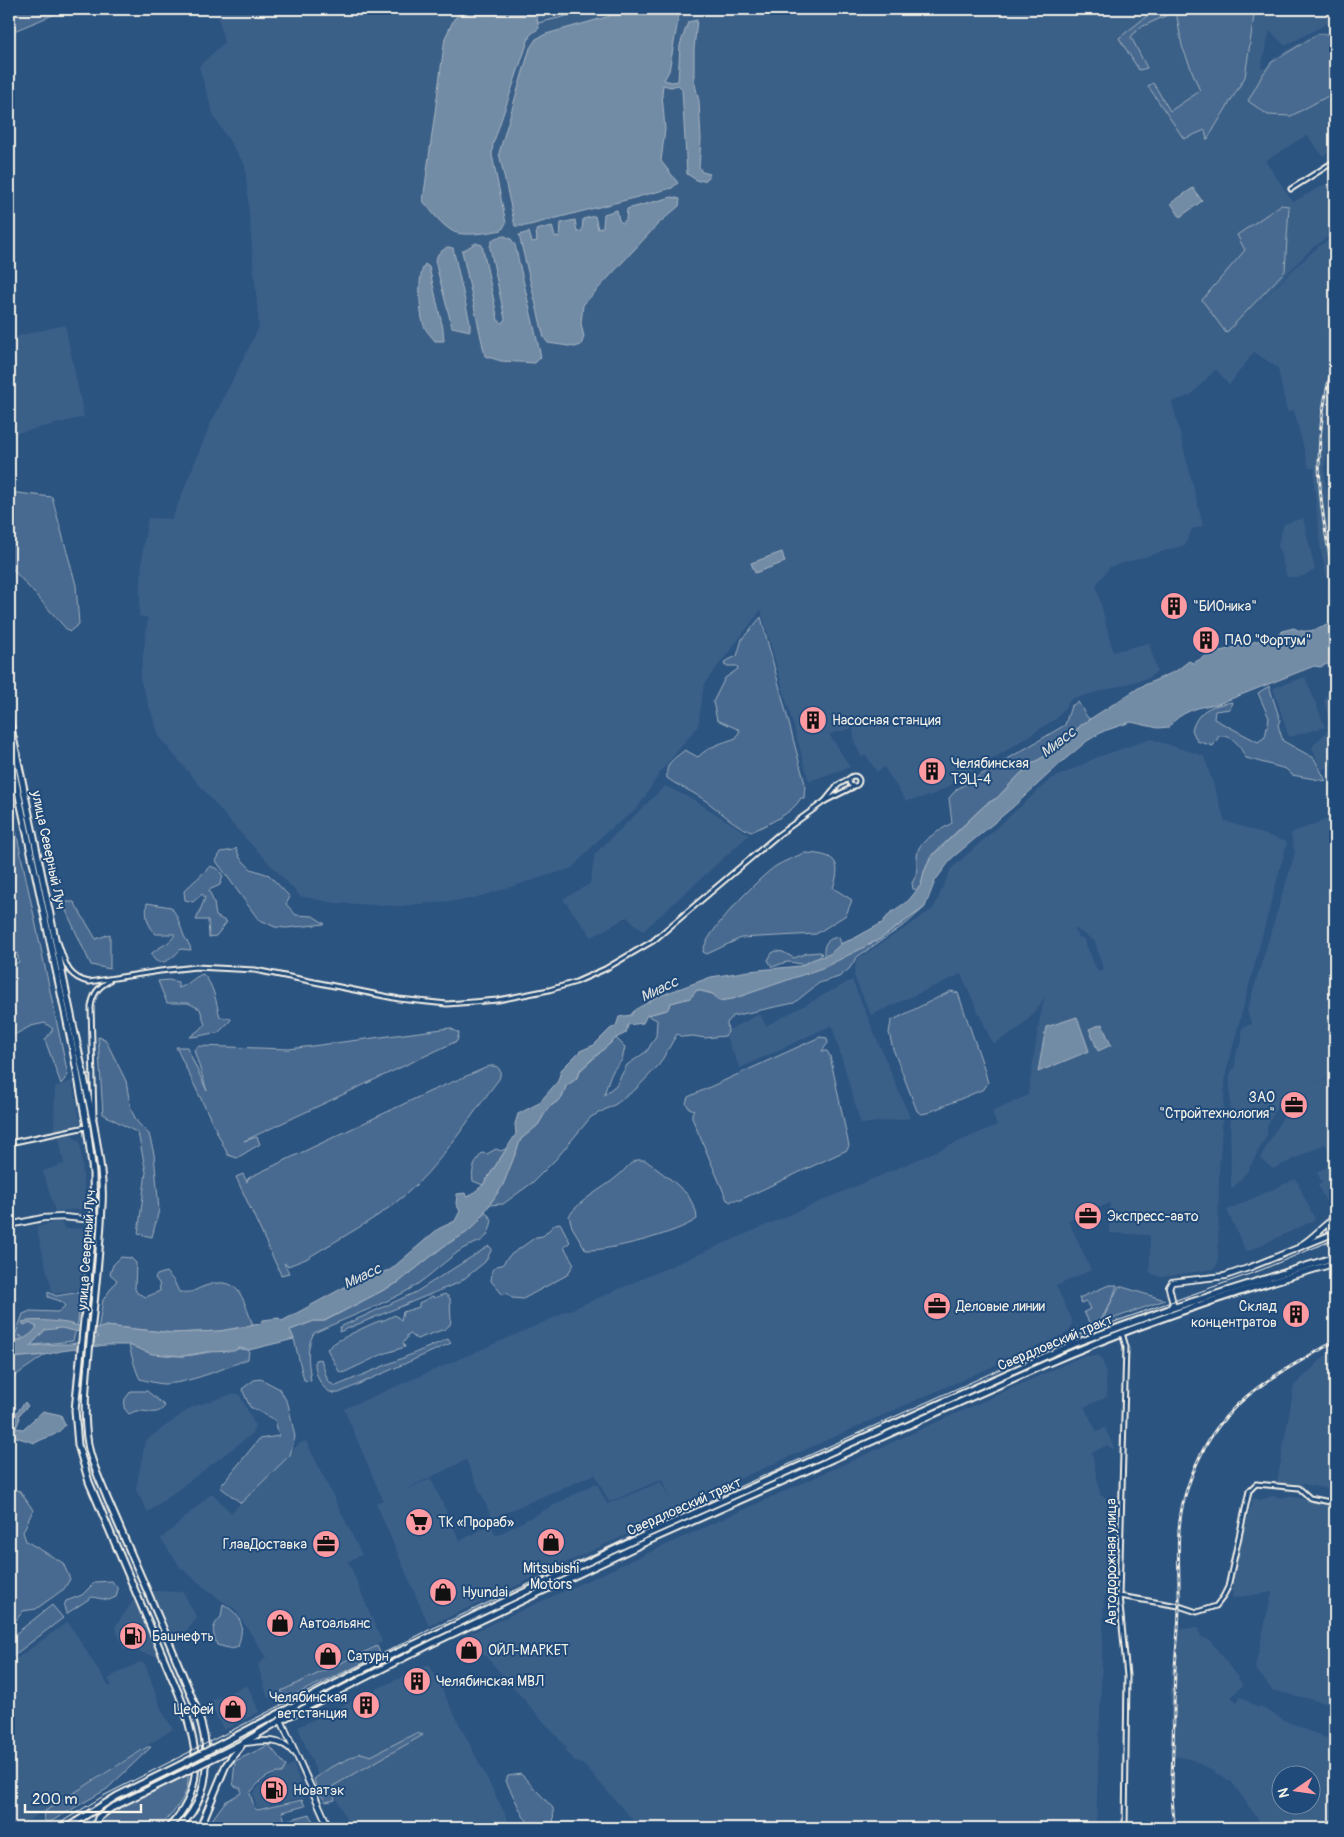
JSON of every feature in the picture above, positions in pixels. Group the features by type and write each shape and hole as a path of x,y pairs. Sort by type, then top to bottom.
{"main road":[{"path":"1335,436 1335,465"},
{"name":"улица Северный Луч","path":"9,718 94,1125 101,1172 103,1202 87,1366 85,1426 88,1446 93,1464 197,1712 206,1751 205,1784 197,1804 184,1823 178,1828"},
{"name":"улица Северный Луч","path":"9,750 10,763 71,1041 94,1173 94,1220 75,1410 78,1445 88,1482 162,1651 186,1715 196,1755 194,1784 188,1801 178,1818 168,1828"},
{"path":"9,1225 44,1218 63,1217 94,1220"},
{"path":"1291,1251 1311,1239 1335,1218"},
{"path":"1169,1309 1173,1300 1169,1287 1172,1282 1225,1276 1251,1268 1335,1233"},
{"name":"Свердловский тракт","path":"66,1828 117,1796 381,1660 643,1536 1073,1344 1169,1309 1335,1257"},
{"name":"Свердловский тракт","path":"95,1828 98,1818 104,1812 243,1743 281,1720 432,1644 646,1542 1046,1364 1202,1305 1335,1263"},
{"path":"1173,1300 1186,1304"},
{"name":"Автодорожная улица","path":"1120,1327 1122,1334"},
{"path":"278,1713 329,1828"},
{"path":"243,1743 265,1741 285,1744 297,1757"},
{"name":"Свердловский тракт","path":"200,1828 226,1765 243,1743"}],"street":[{"path":"1291,189 1335,161"},
{"path":"55,934 69,972 80,980 89,982 196,967 255,970 384,996 447,1004 498,1000 549,990 576,982 606,969 654,941 778,835 825,801 858,784 859,779 855,776 838,785 825,801"},
{"path":"850,778 849,784 854,786"},
{"path":"94,1125 91,1007 97,989 112,980"},
{"path":"9,1143 87,1127"},
{"path":"1335,1214 1329,1222 1328,1230 1335,1233"},
{"name":"Автодорожная улица","path":"1122,1334 1126,1347 1119,1596 1127,1676 1125,1828"},
{"path":"1119,1596 1179,1606 1197,1612 1216,1606 1228,1587 1249,1491 1256,1484 1299,1488 1310,1498 1335,1503"}],"shaded area":[{"path":"9,9 65,9 65,10 9,33"},
{"path":"217,9 1334,9 1335,19 1285,46 1270,30 1261,67 1264,69 1274,58 1318,32 1325,32 1335,44 1335,147 1323,156 1307,135 1265,161 1293,202 1335,179 1335,232 1311,249 1253,309 1318,247 1335,236 1335,395 1329,424 1325,479 1335,547 1335,612 1321,552 1314,483 1315,468 1309,468 1294,410 1287,412 1278,368 1254,352 1229,385 1216,369 1191,395 1172,402 1203,526 1192,529 1185,545 1110,567 1096,585 1113,652 1149,643 1157,671 1148,678 1071,699 1057,718 953,784 932,795 906,801 884,767 877,772 866,755 862,757 855,744 853,728 829,734 850,767 809,781 761,610 704,684 698,726 661,771 637,809 605,833 572,868 471,899 400,906 335,903 300,896 234,826 160,738 140,679 148,618 139,616 143,548 148,518 172,519 209,427 259,327 245,165 214,117 199,66 224,43"},
{"path":"464,9 535,9 539,28 530,35 493,144 492,155 506,223 502,230 471,234 454,232 449,229 423,201 445,38 454,19"},
{"path":"619,9 680,9 669,71 664,80 672,82 678,81 680,45 688,22 697,20 694,49 694,80 699,101 701,140 699,167 702,172 710,174 706,180 698,181 687,174 682,89 678,85 671,87 663,85 665,129 661,161 678,183 672,188 526,226 515,226 499,153 530,48 536,39 546,34 610,16"},
{"path":"1156,9 1255,9 1245,77 1207,140 1205,130 1184,139 1148,86 1153,83 1170,111 1200,91 1182,46 1176,11 1139,28 1131,37 1147,68 1139,70 1119,38"},
{"path":"1318,34 1326,34 1335,38 1335,105 1328,96 1291,116 1268,115 1248,101 1272,62"},
{"path":"1193,188 1202,201 1180,217 1171,203"},
{"path":"672,197 680,199 679,206 658,224 583,305 581,323 584,337 581,345 575,347 548,343 544,338 519,235 529,232 532,242 537,241 536,230 552,226 555,237 560,236 561,223 575,220 577,232 582,231 583,219 595,216 598,229 603,227 604,214 617,210 619,220 622,223 626,220 627,209"},
{"path":"1281,205 1289,206 1285,271 1226,333 1202,300 1245,250 1237,235"},
{"path":"505,236 511,239 515,245 541,357 535,363 501,361 485,356 462,251 476,243 482,245 498,320 502,323 505,319 490,248 491,242 494,239"},
{"path":"447,247 453,248 470,323 470,331 452,327 435,261 438,254"},
{"path":"425,264 429,267 444,341 435,341 423,323 420,306 420,286 422,269"},
{"path":"65,325 84,417 9,435 9,338"},
{"path":"9,492 52,497 76,585 79,624 69,632 9,565"},
{"path":"1303,518 1315,570 1300,577 1287,577 1278,545 1284,524"},
{"path":"782,552 785,562 755,573 751,563"},
{"path":"761,617 805,784 804,798 801,798 792,809 765,826 751,832 736,824 702,798 667,778 667,768 671,761 685,750 698,757 711,747 736,738 740,730 717,720 713,702 725,678 738,669 737,666 725,666 724,662 737,656 742,639"},
{"name":"Миасс","path":"1335,621 1335,661 1320,667 1314,666 1218,704 1190,711 1178,717 1169,727 1158,728 1131,722 1104,731 1087,741 952,858 935,881 925,907 880,939 825,967 733,999 719,1001 713,994 697,990 690,998 671,1003 667,1010 647,1015 643,1023 628,1025 626,1033 616,1038 580,1070 576,1079 566,1086 562,1098 548,1108 538,1125 521,1139 503,1185 477,1223 466,1233 444,1246 399,1282 324,1321 314,1321 290,1330 294,1339 249,1350 239,1348 234,1351 206,1352 183,1356 152,1354 129,1345 106,1345 45,1355 9,1358 9,1343 25,1338 37,1327 29,1323 24,1325 22,1322 50,1321 91,1328 106,1326 173,1333 220,1331 260,1324 263,1320 279,1318 282,1321 363,1277 390,1270 438,1229 455,1221 460,1211 456,1204 457,1194 465,1193 467,1198 483,1185 516,1134 515,1124 518,1114 539,1103 558,1081 561,1070 580,1051 594,1045 610,1029 616,1026 619,1017 631,1015 654,998 711,977 800,966 830,954 842,943 882,923 890,913 908,901 921,885 924,872 931,857 986,804 997,798 1033,763 1060,747 1064,743 1065,735 1076,731 1090,719 1140,687 1176,671 1189,661 1193,663 1210,654 1279,635 1282,631 1294,628 1309,631","holes":["61,1328 98,1336 71,1344 30,1346 45,1330"]},
{"path":"1305,677 1325,727 1289,737 1273,688"},
{"path":"1335,678 1335,764 1321,770 1312,747 1331,727 1324,701"},
{"path":"1269,686 1280,720 1278,725 1283,741 1314,758 1326,781 1292,775 1286,769 1246,758 1236,742 1229,737 1219,736 1213,746 1197,741 1192,730 1198,717 1207,709 1232,702 1230,709 1215,711 1214,719 1258,742 1265,737 1269,718 1258,693"},
{"path":"1078,702 1090,719 1065,735 1064,743 1060,748 1033,763 997,798 986,804 931,856 921,885 917,890 913,889 912,883 917,869 919,848 929,837 952,823 949,798 957,789 1065,725 1071,706"},
{"path":"1151,739 1204,756 1225,821 1287,842 1226,1072 1219,1170 1218,1263 1214,1269 1161,1277 1150,1273 1150,1235 1109,1233 1110,1203 1068,1220 1091,1270 1056,1286 1072,1320 1070,1330 1065,1334 674,1508 673,1513 429,1626 376,1503 383,1500 344,1409 531,1328 560,1315 562,1312 997,1125 992,1112 1028,1095 1045,995 1040,1005 1021,1027 993,1044 961,974 871,1015 854,976 857,959 934,908 951,869 1050,780 1098,757","holes":["1074,928 1095,941 1103,969 1098,972 1083,938 1078,937","466,1460 492,1518 595,1474 609,1502 662,1479 671,1502 661,1482 607,1504 596,1483 496,1536 491,1524 460,1541 431,1479 400,1492"]},
{"path":"665,786 694,800 749,835 643,931 627,917 592,937 563,899 590,884 595,854"},
{"path":"9,807 11,808 68,1075 61,1084 45,1040 53,1029 45,1023 31,1026 14,1035 9,1047 9,965 19,962 17,953 9,956"},
{"path":"1335,816 1335,1074 1307,1088 1335,1075 1335,1153 1332,1155 1325,1144 1273,1169 1260,1158 1284,1115 1285,1099 1281,1099 1267,1126 1267,1135 1247,1172 1233,1188 1231,1187 1230,1075 1235,1066 1237,1051 1242,1042 1242,1028 1252,1024 1247,1011 1295,853 1291,833"},
{"path":"236,848 240,858 251,869 269,875 290,897 286,904 296,915 313,916 325,924 286,928 275,927 258,919 216,861 221,852"},
{"path":"804,853 828,857 836,864 836,878 833,888 852,900 846,915 816,934 741,938 707,954 703,952 705,944 722,920 758,881 776,866"},
{"path":"210,866 218,869 223,876 220,885 209,890 216,916 227,922 216,936 209,937 208,920 196,920 205,898 202,894 193,902 185,900 184,891"},
{"path":"62,902 74,902 96,939 110,934 110,969 91,965"},
{"path":"147,903 171,907 191,950 181,949 166,961 158,962 154,959 151,954 171,940 175,934 156,934 147,920"},
{"path":"925,907 907,923 857,957 849,969 839,977 819,983 794,1003 733,1016 727,1023 728,1032 725,1036 705,1038 682,1037 677,1034 659,1065 636,1089 616,1104 591,1117 556,1159 532,1183 503,1204 489,1205 503,1184 521,1139 538,1125 548,1108 562,1098 566,1086 576,1079 580,1071 616,1038 625,1047 622,1060 614,1069 604,1095 616,1085 627,1065 647,1051 656,1036 657,1020 647,1015 667,1010 671,1003 690,998 697,990 713,994 825,967 824,947 829,940 839,937 842,947 851,954 880,939"},
{"path":"776,951 783,952 794,958 807,953 820,952 822,954 809,964 788,962 772,967 768,960 772,953"},
{"path":"203,974 212,988 220,1017 230,1018 231,1020 218,1033 190,1037 205,1025 200,1009 188,1003 167,1003 158,981 169,980 178,982 178,988"},
{"path":"852,980 910,1118 861,1124 832,1025 740,1068 724,1032 760,1014 766,1026"},
{"path":"951,991 958,993 988,1083 984,1089 921,1114 917,1111 893,1049 889,1033 891,1021"},
{"path":"1077,1017 1089,1051 1038,1072 1046,1027"},
{"path":"1102,1024 1111,1045 1098,1051 1089,1029"},
{"path":"450,1028 459,1033 457,1041 244,1141 257,1137 260,1144 237,1158 228,1155 176,1047 187,1047 207,1091 194,1050 199,1046 289,1049"},
{"path":"98,1037 105,1039 126,1081 131,1110 138,1123 149,1134 154,1154 159,1210 152,1237 138,1234 146,1172 138,1133 103,1114"},
{"path":"820,1037 827,1038 828,1043 822,1051 827,1051 830,1056 849,1146 847,1150 740,1200 733,1200 731,1202 727,1200 692,1118 694,1110 689,1108 686,1103 688,1097"},
{"path":"490,1066 496,1066 499,1069 499,1079 449,1146 417,1184 392,1206 306,1259 288,1266 284,1263 289,1273 281,1275 236,1177 243,1174 247,1182 250,1177 431,1091"},
{"path":"72,1081 80,1123 76,1128 54,1131 55,1087"},
{"path":"70,1134 80,1142 86,1209 55,1211 43,1171 64,1164 59,1137"},
{"path":"507,1148 483,1185 473,1181 474,1166 482,1153 487,1154 496,1149 501,1151"},
{"path":"637,1160 645,1160 688,1195 696,1211 697,1219 675,1230 643,1240 611,1248 586,1250 572,1227 569,1216 579,1204"},
{"path":"1332,1165 1335,1172 1335,1198 1326,1202 1318,1185 1322,1183 1317,1172"},
{"path":"1296,1179 1315,1220 1246,1252 1227,1210"},
{"path":"485,1211 492,1220 487,1235 480,1242 458,1252 405,1292 314,1333 309,1345 311,1381 304,1380 290,1330 314,1321 325,1321 399,1282 444,1246 466,1233 477,1223"},
{"path":"61,1222 65,1229 86,1228 79,1290 53,1294 36,1227"},
{"path":"560,1223 570,1242 564,1247 574,1264 567,1275 523,1299 512,1298 507,1293 503,1295 491,1281 492,1270 496,1266 502,1265 509,1256 536,1237 543,1236 555,1224"},
{"path":"489,1246 492,1249 485,1262 460,1282 339,1332 340,1327 416,1292"},
{"path":"121,1257 131,1258 136,1263 135,1289 137,1293 146,1297 160,1291 159,1283 155,1278 157,1275 166,1272 174,1281 179,1292 191,1292 217,1283 226,1283 233,1286 242,1298 253,1325 220,1331 173,1333 106,1326 98,1330 103,1300 117,1280 110,1274 113,1265"},
{"path":"1109,1285 1117,1285 1112,1300 1099,1323 1098,1321 1090,1324 1084,1312 1090,1309 1086,1301 1081,1303 1079,1298"},
{"path":"1119,1286 1165,1300 1101,1323"},
{"path":"48,1292 56,1296 81,1292 78,1322 73,1341 33,1345 18,1334 22,1339 9,1343 9,1335 16,1333 23,1314 30,1311 58,1312 65,1306 60,1301 48,1297"},
{"path":"445,1294 450,1298 451,1320 450,1325 445,1329 417,1339 410,1334 407,1335 403,1343 405,1347 383,1354 340,1373 327,1349 333,1344 362,1328 395,1315 401,1320 403,1312 419,1307 419,1303 433,1296 434,1298"},
{"path":"448,1339 451,1343 339,1393 333,1393 324,1388 316,1371 315,1360 321,1359 328,1382 336,1386"},
{"path":"129,1345 142,1350 175,1356 232,1349 249,1350 248,1359 194,1378 163,1384 140,1379"},
{"path":"1335,1351 1335,1490 1298,1483 1277,1483 1294,1386 1325,1356"},
{"path":"45,1355 9,1380 9,1358"},
{"path":"1083,1356 1100,1356 1105,1368 1107,1397 1084,1407 1097,1432 1105,1428 1114,1448 1112,1449 1107,1445 1092,1453 1100,1495 1108,1498 1113,1572 1112,1593 1104,1596 1096,1828 640,1828 584,1765 576,1762 565,1750 567,1748 467,1635"},
{"path":"261,1379 280,1389 288,1404 295,1437 290,1455 241,1503 220,1487 259,1439 279,1436 275,1420 250,1407 242,1389 254,1380"},
{"path":"131,1391 147,1391 165,1406 156,1412 137,1411 129,1414 124,1408 125,1399"},
{"path":"233,1394 239,1394 255,1425 252,1434 148,1512 136,1490 145,1441 192,1407"},
{"path":"25,1402 28,1406 19,1415 20,1418 16,1428 23,1429 43,1411 61,1415 65,1425 55,1434 35,1443 12,1436 11,1434 16,1430 13,1417"},
{"path":"306,1441 362,1555 348,1561 382,1642 268,1698 258,1665 266,1657 235,1609 218,1598 181,1568 161,1539 212,1493 231,1513 299,1444"},
{"path":"9,1488 20,1491 33,1510 23,1532 26,1541 63,1563 70,1579 64,1589 36,1609 23,1611 14,1623 9,1626"},
{"path":"1273,1496 1282,1498 1290,1496 1335,1507 1335,1705 1272,1690 1255,1668 1272,1592 1232,1598 1236,1561 1253,1498 1261,1500"},
{"path":"112,1581 118,1589 116,1597 109,1600 92,1597 66,1614 64,1606 66,1601 82,1595 95,1582"},
{"path":"152,1591 183,1592 197,1618 176,1643"},
{"path":"135,1598 160,1657 124,1649 115,1627"},
{"path":"223,1604 235,1613 241,1622 238,1647 232,1649 217,1645 214,1633 215,1624 221,1617"},
{"path":"52,1605 63,1618 9,1659 9,1639"},
{"path":"68,1622 109,1687 112,1685 108,1679 140,1662 145,1664 162,1711 173,1729 44,1811 15,1828 9,1828 9,1664"},
{"path":"1199,1628 1201,1637 1210,1640 1243,1685 1231,1697 1237,1702 1241,1697 1258,1708 1259,1706 1288,1722 1335,1742 1335,1828 1257,1828 1262,1825 1232,1782 1193,1760 1170,1755 1171,1668 1177,1667 1179,1629"},
{"path":"377,1646 381,1655 285,1699 281,1691"},
{"path":"429,1664 512,1828 350,1828 333,1790 325,1793 298,1727"},
{"path":"247,1685 259,1712 224,1730 209,1702"},
{"path":"416,1733 423,1735 333,1786 335,1800 326,1802 317,1790 314,1779 331,1767 361,1753 371,1756"},
{"path":"269,1745 286,1766 282,1773 268,1776 250,1793 254,1807 257,1810 302,1800 305,1806 282,1812 285,1821 310,1814 315,1828 206,1828 225,1802 241,1793 241,1788 234,1786 233,1781 235,1761"},
{"path":"147,1747 151,1747 107,1789 52,1821 47,1822 44,1820 45,1811"},
{"path":"293,1764 306,1797 257,1808 253,1794 261,1784"},
{"path":"521,1774 553,1808 554,1828 533,1828 523,1816 506,1781 508,1776"},
{"path":"188,1775 188,1783 183,1797 159,1828 99,1828 104,1816"}],"waterway":[{"path":"538,23 595,9"}],"tram line":[{"path":"52,1828 105,1795 427,1631 741,1486 1069,1338 1261,1270 1335,1239"}],"railway":[{"path":"1335,359 1322,415 1319,469 1324,523 1335,579"},
{"path":"1175,1828 1172,1779 1175,1669 1179,1613 1178,1541 1183,1503 1189,1483 1211,1436 1242,1401 1271,1378 1335,1341"}],"place":[{"name":"\"БИОника\"","path":"1174,606"},
{"name":"ПАО \"Фортум\"","path":"1206,640"},
{"name":"Насосная станция","path":"813,720"},
{"name":"Челябинская ТЭЦ-4","path":"932,771"},
{"name":"ЗАО \"Стройтехнология\"","path":"1294,1105"},
{"name":"Экспресс-авто","path":"1088,1216"},
{"name":"Деловые линии","path":"937,1306"},
{"name":"Склад концентратов","path":"1296,1314"},
{"name":"ТК «Прораб»","path":"419,1522"},
{"name":"Mitsubishi Motors","path":"551,1542"},
{"name":"ГлавДоставка","path":"326,1544"},
{"name":"Hyundai","path":"443,1592"},
{"name":"Автоальянс","path":"280,1623"},
{"name":"Башнефть","path":"133,1636"},
{"name":"ОЙЛ-МАРКЕТ","path":"469,1650"},
{"name":"Сатурн","path":"328,1656"},
{"name":"Челябинская МВЛ","path":"417,1681"},
{"name":"Челябинская ветстанция","path":"366,1705"},
{"name":"Цефей","path":"233,1709"},
{"name":"Новатэк","path":"274,1790"}]}
